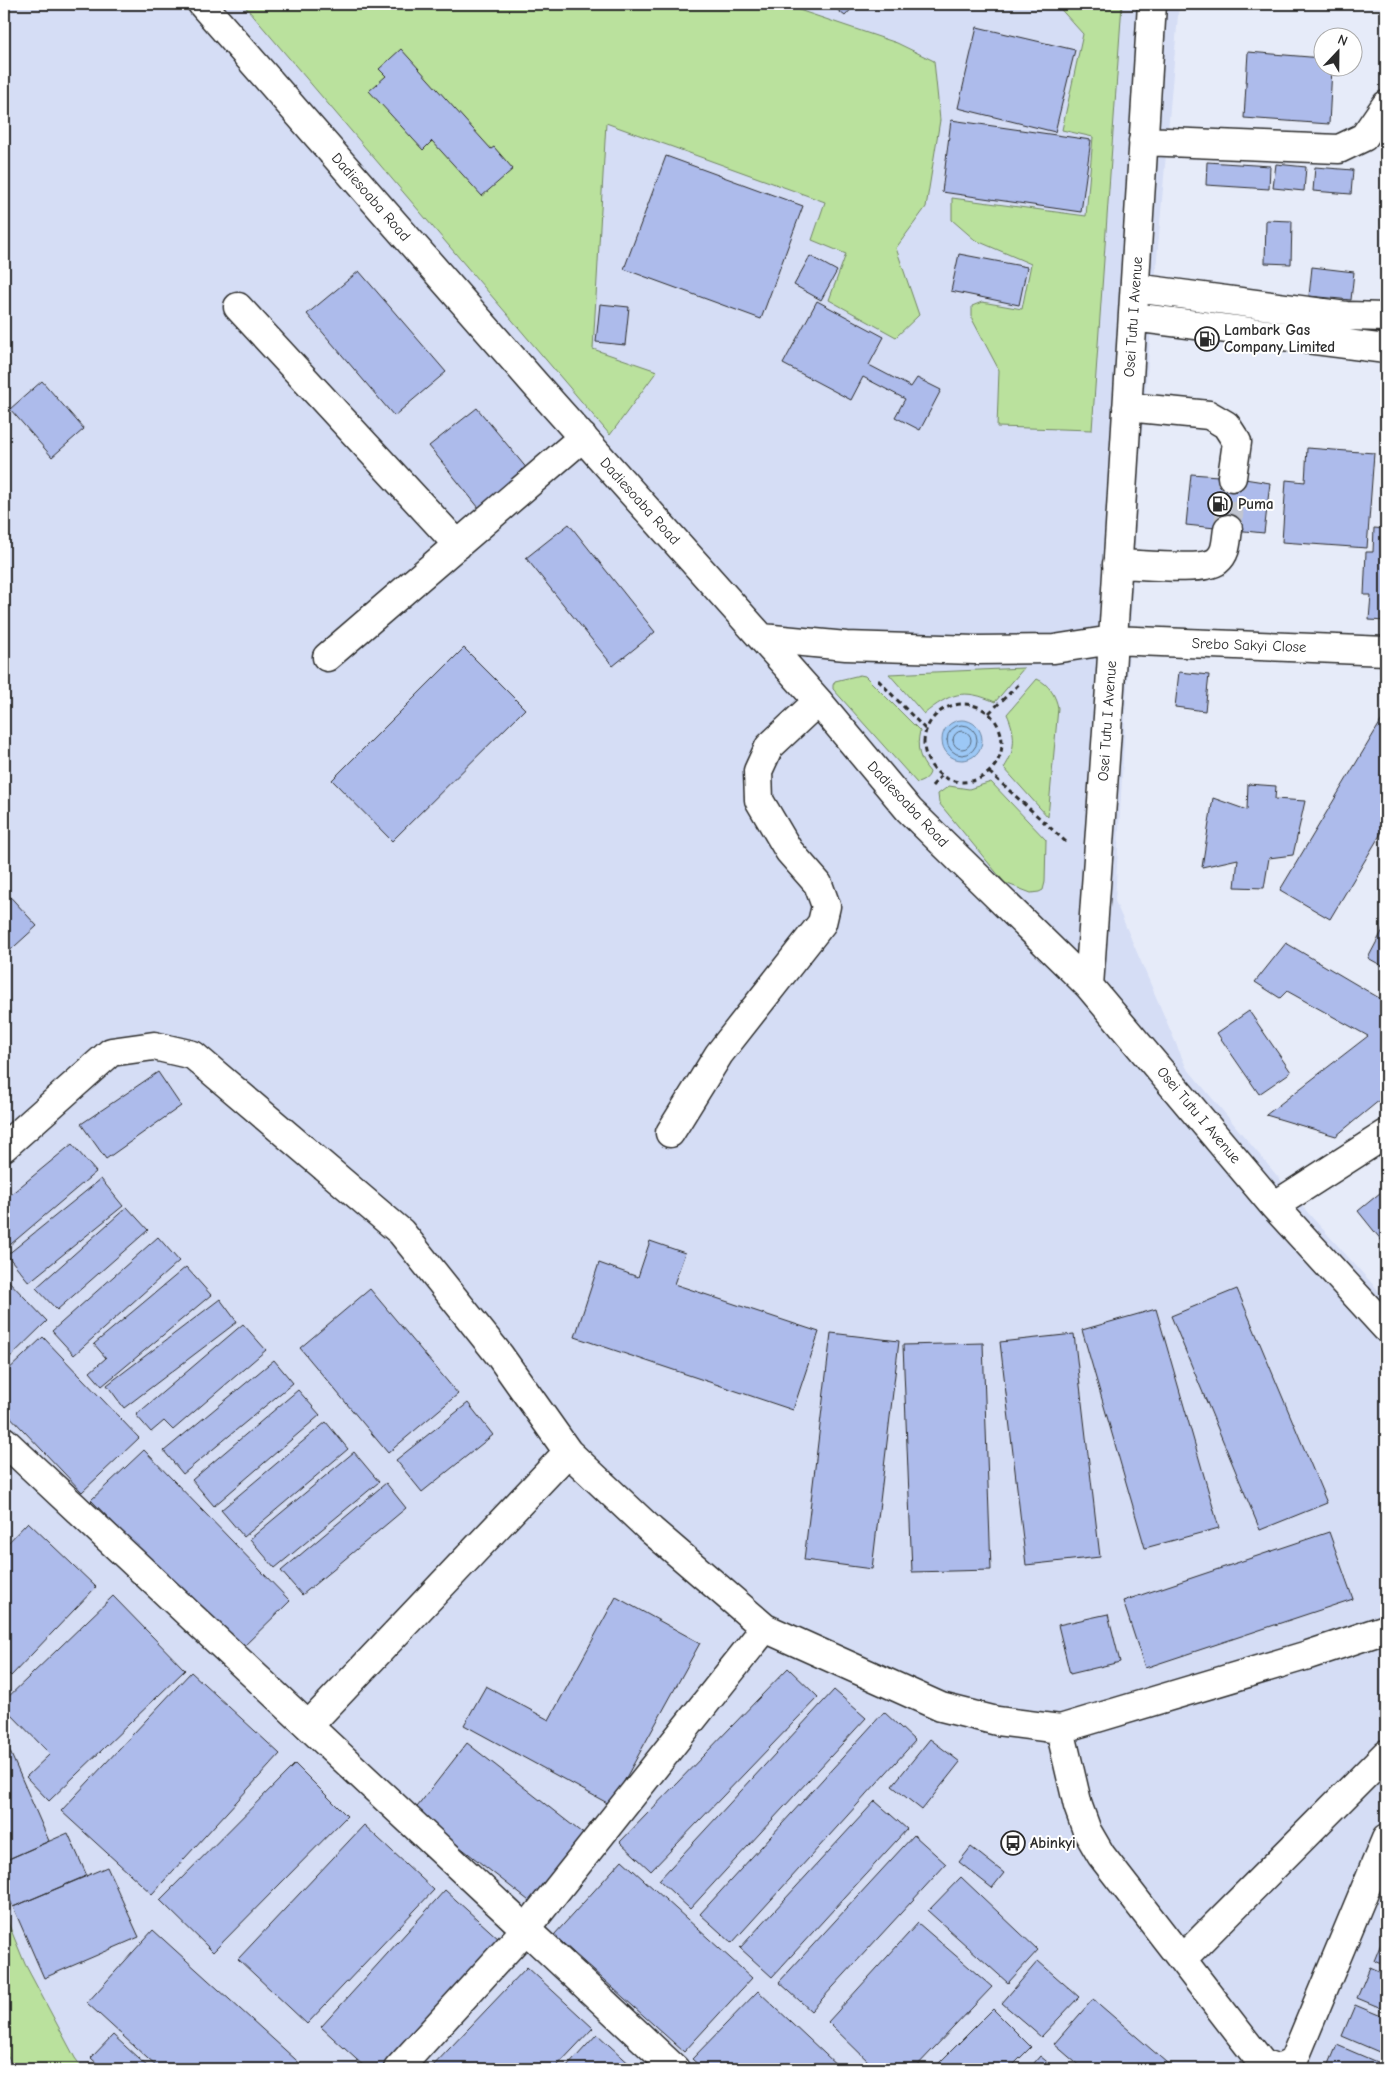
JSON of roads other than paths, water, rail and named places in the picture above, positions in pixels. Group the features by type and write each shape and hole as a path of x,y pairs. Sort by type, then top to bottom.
{"street":[{"name":"Dadiesoaba Road","path":"202,4 583,437 818,700 909,810 1089,986"},
{"name":"Osei Tutu I Avenue","path":"1152,4 1110,688 1089,986 1274,1206 1386,1328"},
{"path":"1143,142 1339,149 1364,137 1386,105"},
{"path":"1135,288 1346,316 1386,317"},
{"path":"238,307 458,545"},
{"path":"1133,317 1386,349"},
{"path":"1127,407 1210,415 1226,425 1237,442 1232,477"},
{"path":"327,658 583,437"},
{"path":"1117,564 1202,567 1216,561 1225,550 1228,529"},
{"name":"Srebo Sakyi Close","path":"762,638 846,646 975,650 1054,649 1112,640 1386,651"},
{"path":"670,1133 719,1054 822,923 826,906 818,884 789,851 759,800 758,771 769,747 818,700"},
{"path":"4,1148 111,1052 154,1046 193,1055 401,1232 500,1356 568,1452 651,1530 765,1628 941,1707 997,1721 1060,1729 1386,1630"},
{"path":"1274,1206 1386,1134"},
{"path":"4,1441 675,2069"},
{"path":"309,1725 568,1452"},
{"path":"398,2069 525,1930 765,1628"},
{"path":"1060,1729 1078,1806 1087,1831 1101,1855 1262,2064 1279,2069 1293,2062 1386,1840"},
{"path":"1182,1959 1386,1754"}],"water":[{"path":"966,720 973,723 979,729 982,740 981,748 973,757 966,760 958,760 951,757 943,748 942,736 945,729 954,721"}],"tunnel":[{"path":"1228,529 1232,477"}],"place":[{"name":"Lambark Gas Company Limited","path":"1207,339"},
{"name":"Puma","path":"1220,504"},
{"name":"Abinkyi","path":"1013,1843"}]}
